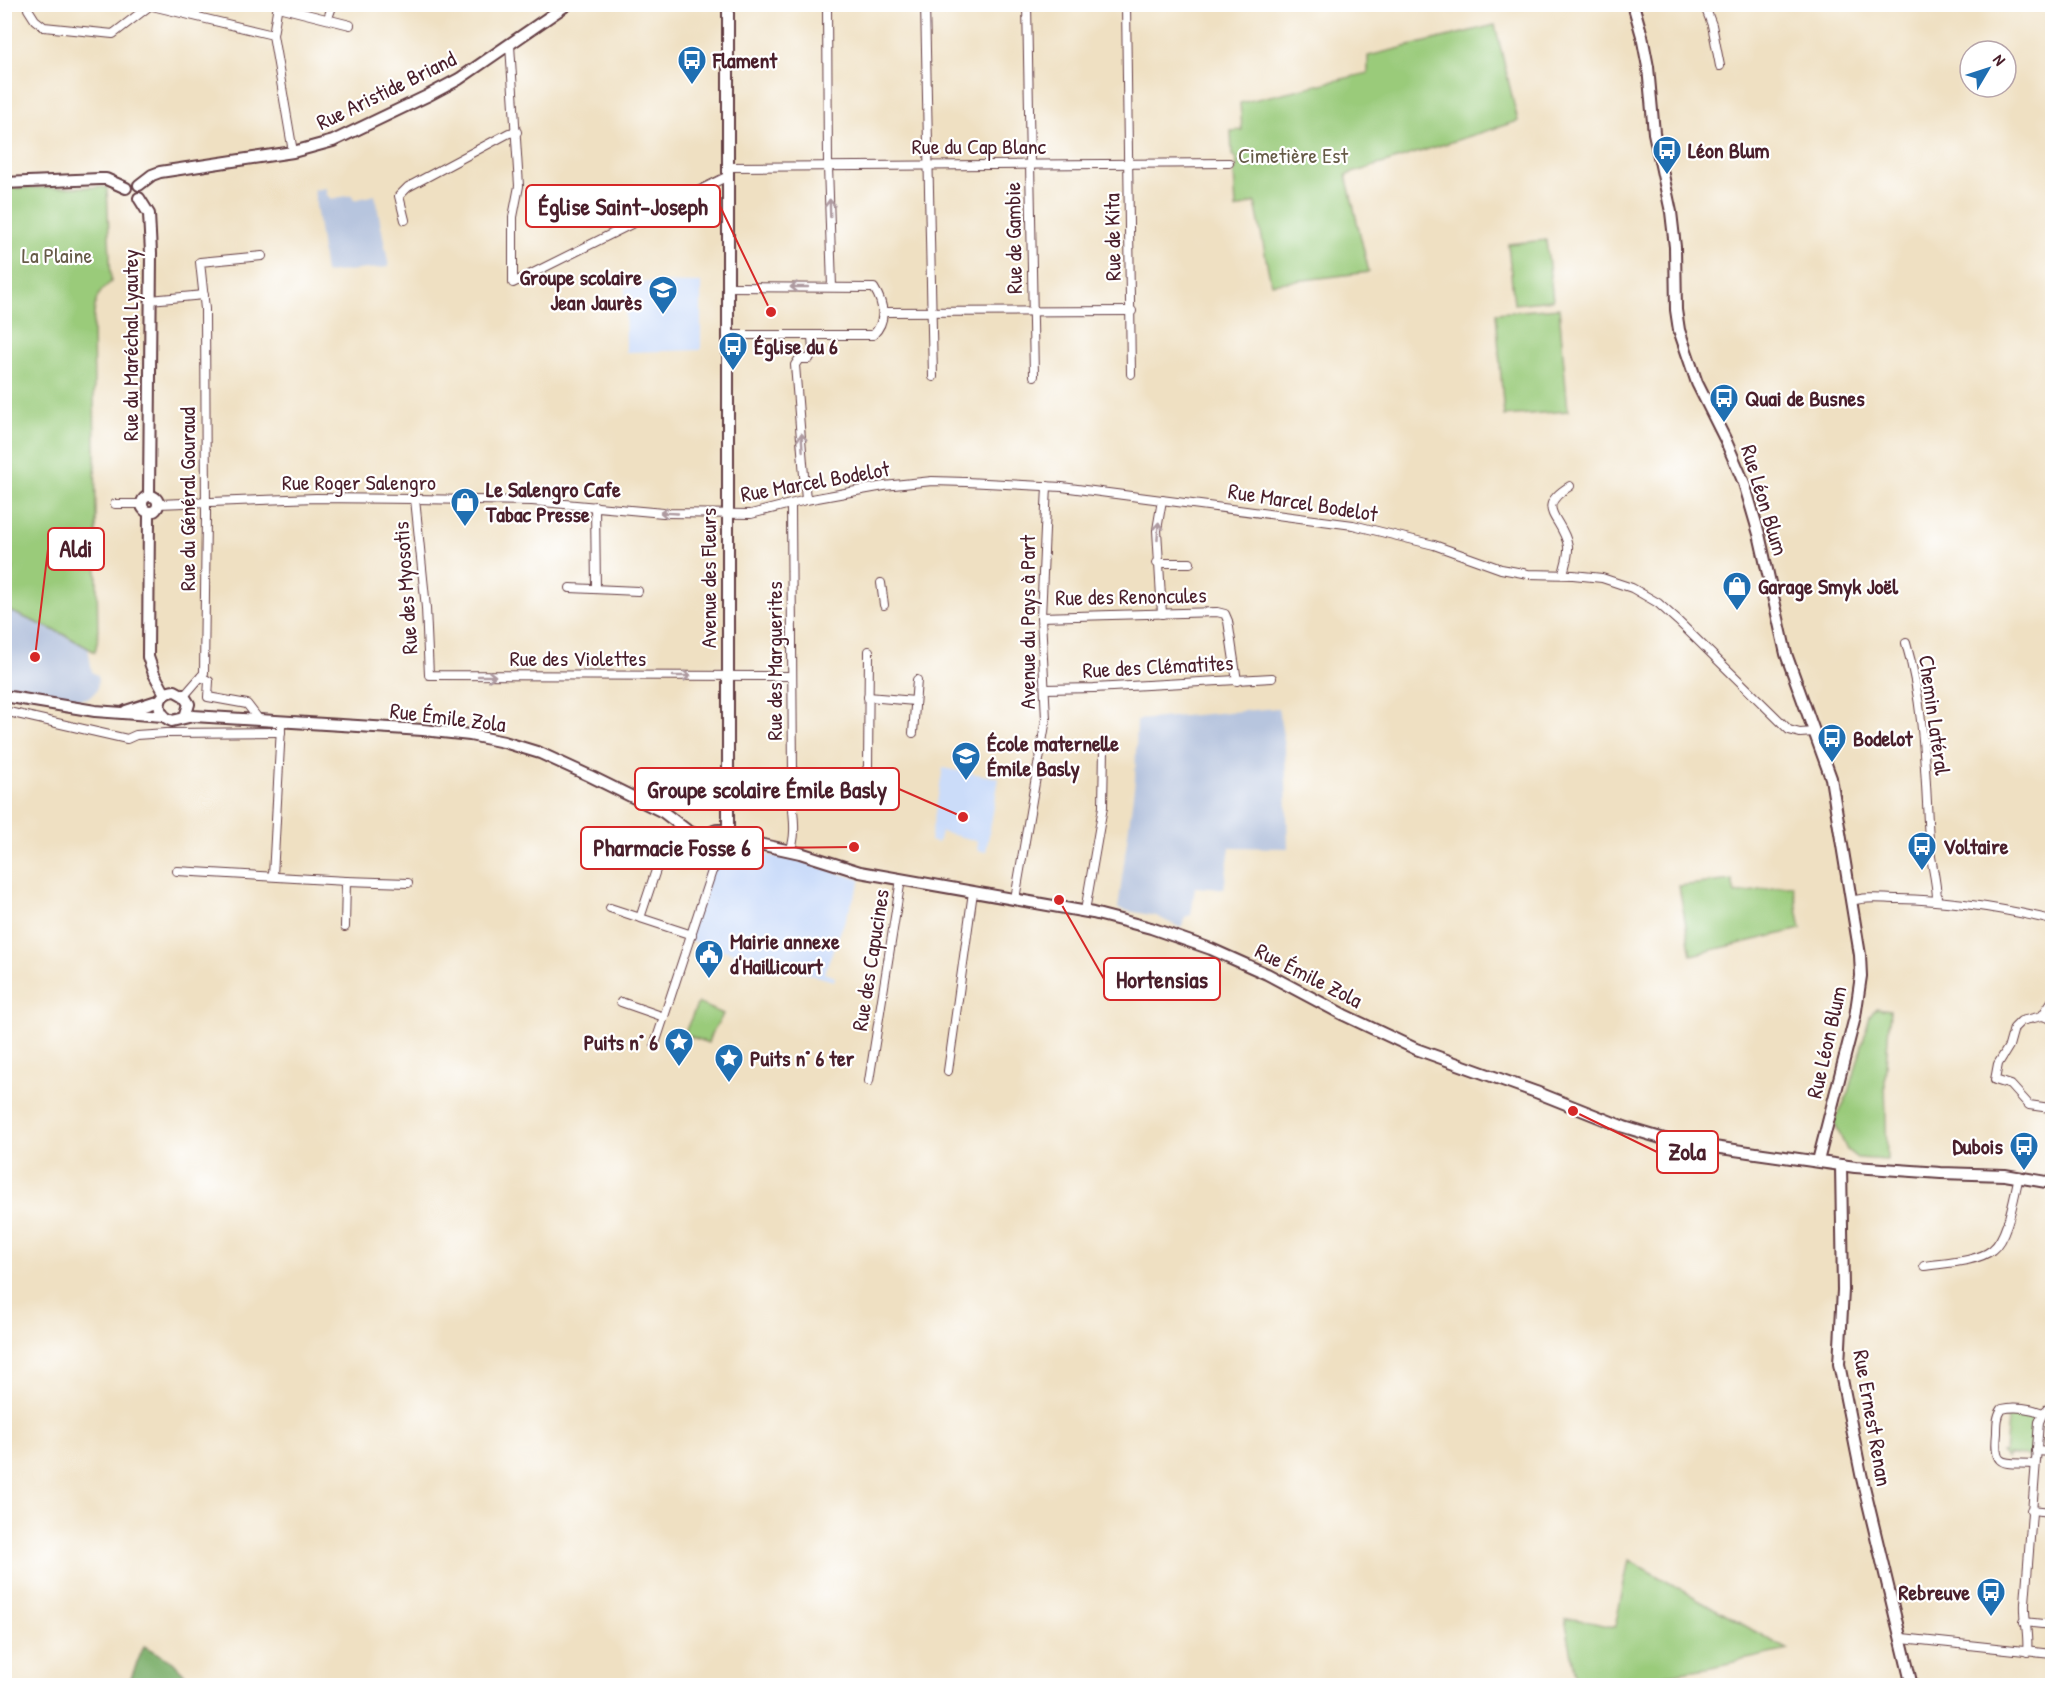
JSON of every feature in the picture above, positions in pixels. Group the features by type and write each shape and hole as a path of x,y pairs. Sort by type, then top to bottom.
{"street":[{"path":"28,4 28,9 35,20 44,27 113,34 152,5 273,35"},
{"path":"328,18 333,4"},
{"name":"Rue Aristide Briand","path":"139,185 160,172 293,152 333,141 459,79 568,4"},
{"name":"Avenue des Fleurs","path":"727,841 728,4"},
{"path":"826,4 832,287"},
{"path":"925,4 933,377"},
{"name":"Rue de Gambie","path":"1027,4 1034,376"},
{"name":"Rue de Kita","path":"1126,4 1132,311 1131,374"},
{"name":"Rue Léon Blum","path":"1633,4 1642,36 1654,133 1673,228 1676,310 1684,349 1697,383 1744,483 1759,534 1786,654 1831,778 1852,901 1860,955 1859,994 1818,1161"},
{"path":"1704,4 1712,25 1720,66"},
{"path":"293,152 273,35 278,6 350,25"},
{"path":"510,45 519,186 513,217 513,283 728,172"},
{"path":"405,220 399,196 408,186 509,133 517,132"},
{"name":"Rue du Cap Blanc","path":"728,172 828,166 928,164 1229,163"},
{"path":"4,183 106,179 126,188"},
{"path":"131,184 139,185 142,192 139,198 133,200 128,197 126,188 131,184"},
{"name":"Rue du Maréchal Lyautey","path":"139,198 149,214 148,657 163,697"},
{"name":"Rue du Général Gouraud","path":"201,677 204,673 206,503 204,295 200,262 262,256"},
{"path":"728,336 873,335 879,329 884,312 880,297 874,288 729,287"},
{"path":"150,300 204,295"},
{"path":"884,312 1132,311"},
{"path":"806,500 795,365 800,359 809,358 813,351 812,334"},
{"name":"Rue Marcel Bodelot","path":"728,514 751,514 806,500 884,486 932,481 1047,486 1353,525 1434,546 1501,569 1528,574 1563,574 1608,579 1632,588 1658,603 1789,730 1800,733 1814,732"},
{"name":"Avenue du Pays à Part","path":"1015,899 1044,734 1045,689 1041,617 1047,486"},
{"path":"1563,574 1568,556 1567,542 1551,509 1558,493 1570,486"},
{"name":"Rue Roger Salengro","path":"206,503 316,498 529,501 663,513 728,514"},
{"name":"Rue des Myosotis","path":"415,499 426,608 429,675"},
{"path":"1162,500 1157,530 1162,614"},
{"path":"115,504 206,503"},
{"name":"Rue des Marguerites","path":"790,851 794,841 791,785 793,776 791,505"},
{"path":"595,506 596,589"},
{"path":"1158,563 1190,562"},
{"path":"881,583 884,605"},
{"path":"570,588 638,591"},
{"name":"Rue des Renoncules","path":"1041,617 1217,612 1225,614 1237,681"},
{"name":"Chemin Latéral","path":"1906,643 1921,714 1930,849 1937,900"},
{"path":"793,776 864,774 868,767 868,651"},
{"name":"Rue des Violettes","path":"429,675 792,676"},
{"path":"177,733 186,700 201,677 209,681 208,697 247,704 260,721"},
{"name":"Rue des Clématites","path":"1045,689 1272,678"},
{"path":"913,733 917,680"},
{"path":"120,713 176,692 186,700 236,719"},
{"path":"4,696 95,711 163,716 171,721 236,719"},
{"path":"163,697 159,707 163,716"},
{"path":"868,697 915,701"},
{"path":"4,711 123,739 136,735 281,727 273,876"},
{"name":"Rue Émile Zola","path":"236,719 260,721 281,727 423,730 470,735 504,742 540,753 580,771 649,805 698,835 710,834 727,841 790,851 860,872 1085,911 1151,928 1211,949 1267,974 1344,1015 1416,1049 1536,1092 1624,1127 1671,1141 1841,1165 2052,1180"},
{"path":"1085,911 1103,807 1104,748"},
{"name":"Rue Émile Zola","path":"674,821 690,837 709,850"},
{"path":"710,834 706,840 712,871"},
{"path":"709,850 718,857 727,841"},
{"path":"656,1044 712,871 727,841"},
{"path":"640,918 661,855 653,853"},
{"path":"177,871 408,884"},
{"name":"Rue des Capucines","path":"869,1081 901,879"},
{"path":"345,927 346,881"},
{"path":"948,1071 973,892"},
{"path":"1852,901 1880,898 1937,900 2013,910 2052,921"},
{"path":"610,908 692,935"},
{"path":"2042,1016 2052,1001"},
{"path":"621,1002 664,1017"},
{"path":"2052,1019 2042,1016 2021,1021 2014,1028 2009,1046 1998,1064 1995,1080 2011,1085 2029,1104 2050,1108 2052,1111"},
{"name":"Rue Ernest Renan","path":"1841,1165 1843,1290 1839,1364 1861,1474 1912,1686"},
{"path":"1924,1266 1979,1257 1991,1251 1999,1243 2004,1232 2019,1176"},
{"path":"2027,1652 2028,1639 2024,1622 2036,1451 2039,1422 2043,1413 2052,1405"},
{"path":"2035,1464 2002,1462 1997,1457 1995,1452 1998,1415 2002,1409 2008,1407 2033,1409 2043,1413"},
{"path":"2036,1451 2052,1452"},
{"path":"2031,1510 2052,1512"},
{"path":"2024,1622 2052,1625"},
{"path":"1902,1638 2052,1654"}],"shaded area":[{"path":"326,188 327,195 331,199 352,195 354,200 375,195 389,267 325,273 314,190"},
{"name":"Groupe scolaire Jean Jaurès","path":"635,282 701,283 701,350 626,352 625,287 635,287"},
{"path":"4,609 65,635 88,648 92,672 98,676 97,690 89,698 79,699 5,689"},
{"path":"1278,708 1285,746 1288,848 1230,847 1224,889 1195,887 1191,915 1187,916 1181,928 1156,916 1118,909 1135,780 1137,720"},
{"path":"943,768 999,778 986,852 977,850 978,841 941,832 938,843 930,841"},
{"path":"744,851 802,861 861,880 824,973 835,977 834,981 684,939 708,863 723,863"}],"green space":[{"name":"Cimetière Est","path":"1495,25 1518,121 1346,175 1369,272 1271,284 1255,202 1236,209 1234,171 1237,167 1236,158 1232,155 1231,131 1242,130 1240,103 1368,73 1368,56"},
{"name":"La Plaine","path":"107,187 111,282 98,297 93,327 98,638 95,652 65,635 5,609 5,590 13,567 4,562 4,188"},
{"path":"1546,240 1553,300 1514,304 1508,244"},
{"path":"1559,308 1568,411 1504,416 1496,313"},
{"path":"1732,880 1735,894 1793,885 1801,929 1691,955 1679,886"},
{"path":"698,1003 723,1014 708,1043 684,1034"},
{"path":"1876,1008 1890,1010 1885,1079 1887,1160 1857,1158 1847,1150 1834,1122 1849,1093 1870,1016"},
{"path":"2052,1410 2052,1449 2044,1446 2042,1439 2048,1439 2049,1427 2043,1425"},
{"path":"2011,1411 2011,1416 2031,1418 2032,1413 2038,1417 2035,1420 2032,1453 2034,1454 2029,1461 2029,1456 2008,1455 2007,1459 2001,1453 2005,1452 2008,1419 2003,1417"},
{"path":"1629,1560 1788,1650 1707,1668 1630,1680 1577,1682 1565,1619 1615,1627"},
{"path":"144,1646 173,1662 195,1685 128,1685"}],"place":[{"name":"Flament","path":"692,86"},
{"name":"Léon Blum","path":"1667,176"},
{"name":"Église Saint-Joseph","path":"771,312"},
{"name":"Groupe scolaire Jean Jaurès","path":"663,316"},
{"name":"Église du 6","path":"733,372"},
{"name":"Quai de Busnes","path":"1724,424"},
{"name":"Le Salengro Cafe Tabac Presse","path":"465,528"},
{"name":"Garage Smyk Joël","path":"1737,612"},
{"name":"Aldi","path":"35,657"},
{"name":"Bodelot","path":"1832,764"},
{"name":"École maternelle Émile Basly","path":"966,782"},
{"name":"Groupe scolaire Émile Basly","path":"963,817"},
{"name":"Pharmacie Fosse 6","path":"854,847"},
{"name":"Voltaire","path":"1922,872"},
{"name":"Hortensias","path":"1059,900"},
{"name":"Mairie annexe d'Haillicourt","path":"709,980"},
{"name":"Puits n° 6","path":"679,1068"},
{"name":"Puits n° 6 ter","path":"729,1084"},
{"name":"Zola","path":"1573,1111"},
{"name":"Dubois","path":"2024,1172"},
{"name":"Rebreuve","path":"1991,1618"}]}
